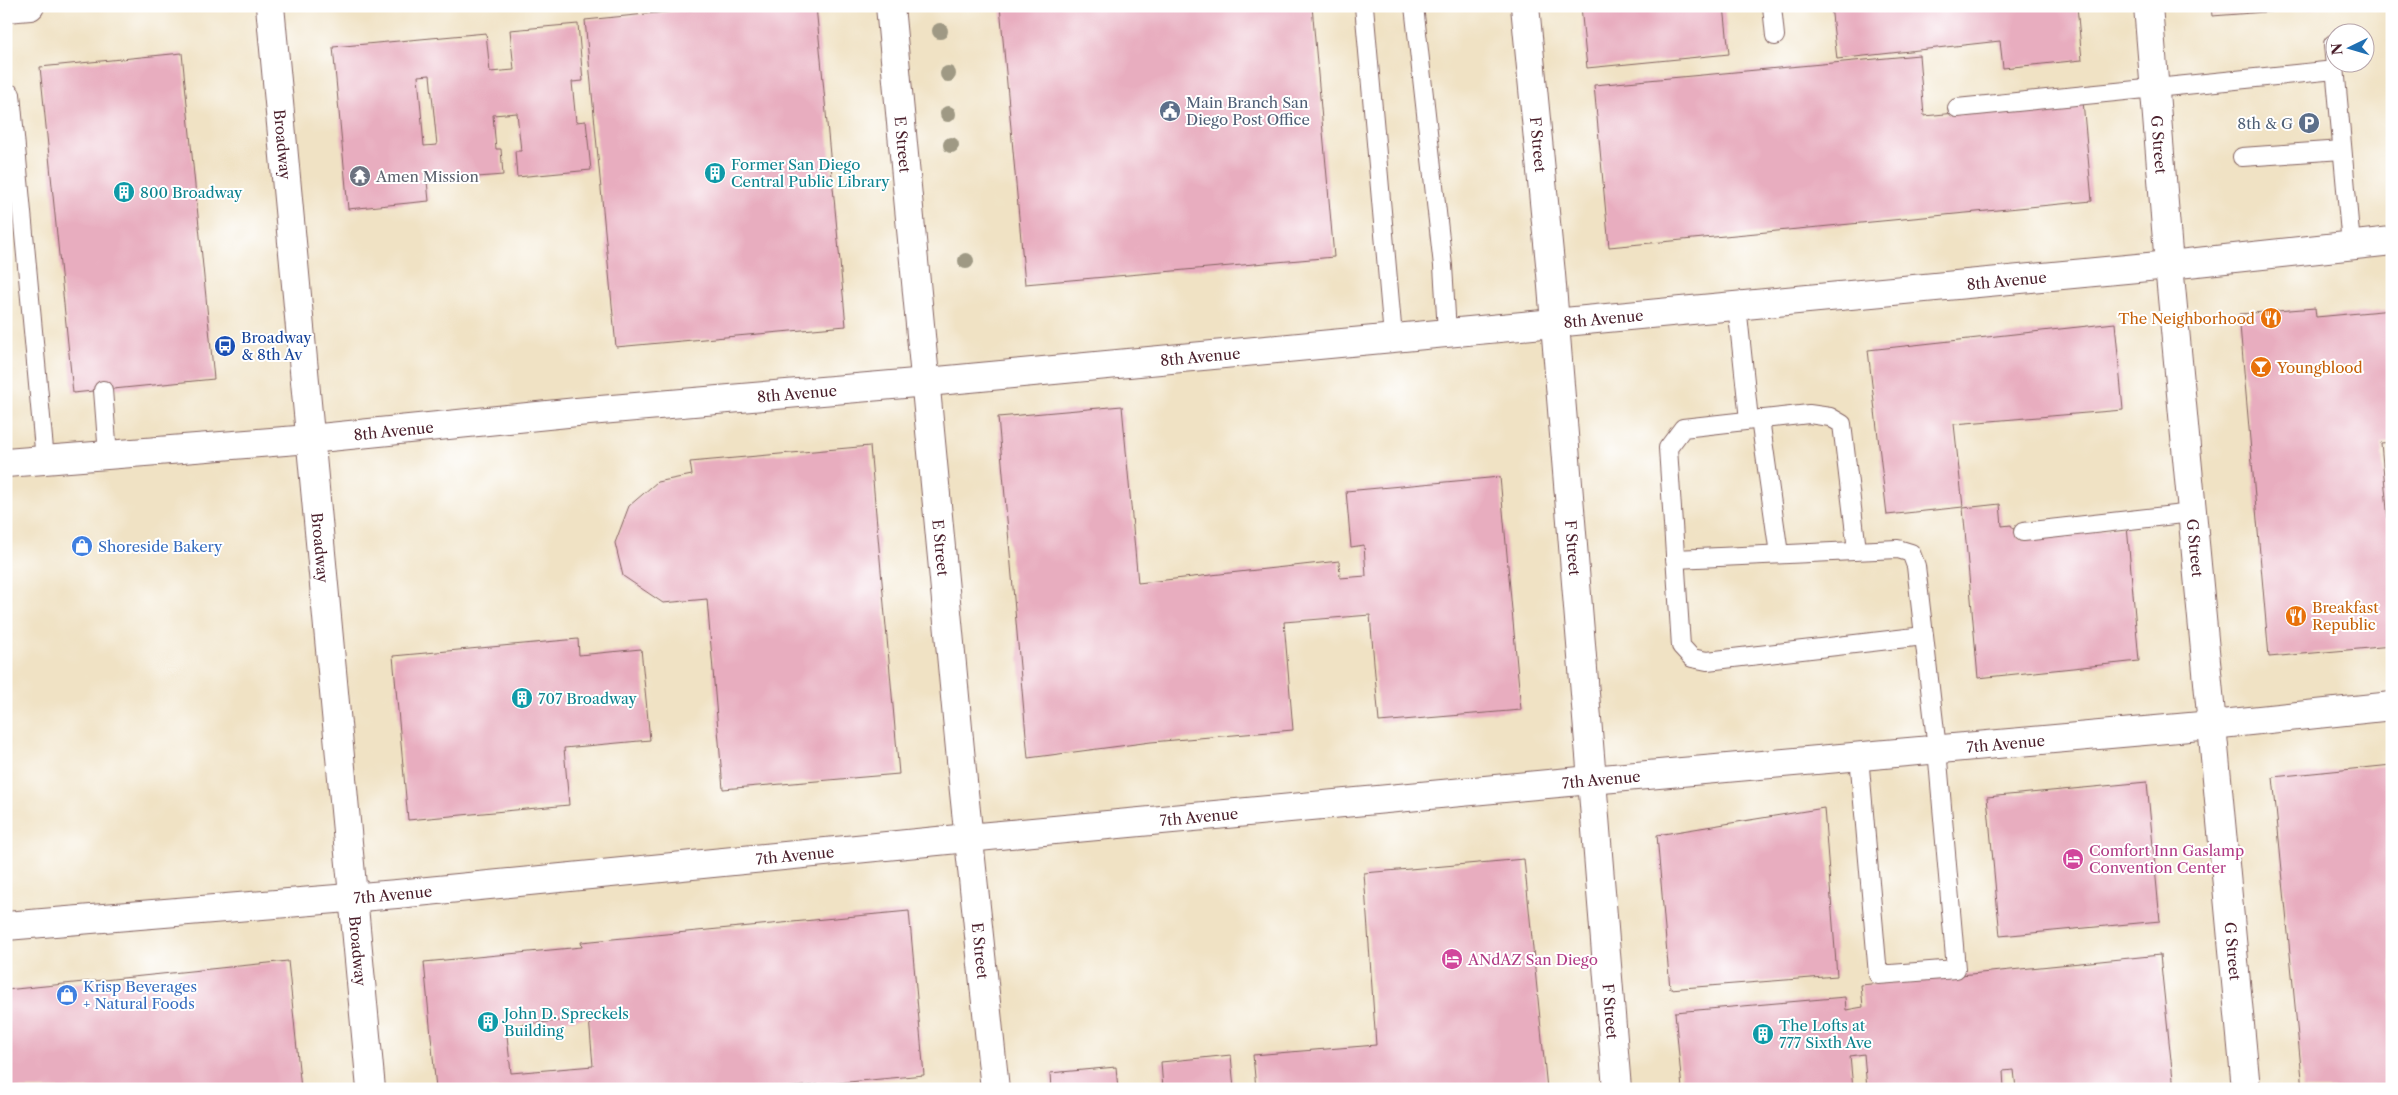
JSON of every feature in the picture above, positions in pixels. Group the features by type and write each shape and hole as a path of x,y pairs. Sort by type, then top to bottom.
{"street":[{"path":"6,8 30,6"},
{"name":"Broadway","path":"270,6 354,898 370,1089"},
{"name":"E Street","path":"890,6 968,838 995,1089"},
{"name":"F Street","path":"1526,6 1551,274 1553,322 1617,1089"},
{"name":"G Street","path":"2148,6 2169,266 2246,1089"},
{"name":"8th Avenue","path":"6,463 310,439 577,412 926,382 2169,266 2392,241"},
{"name":"7th Avenue","path":"6,926 354,898 968,838 2212,725 2392,706"}],"lane":[{"path":"1364,6 1393,337"},
{"path":"1414,6 1443,266 1447,332"},
{"path":"1772,6 1775,36"},
{"path":"1957,108 2326,71"},
{"path":"2335,72 2351,245"},
{"path":"6,95 11,94 44,460"},
{"path":"2242,157 2342,150"},
{"path":"1737,305 1779,554"},
{"path":"103,390 108,455"},
{"path":"1857,550 1842,424 1830,416 1808,414 1683,428 1668,448 1681,646 1692,658 1707,661 1924,636"},
{"path":"2022,532 2192,513"},
{"path":"1675,559 1857,550 1898,549 1910,553 1916,566 1937,750 1956,969 1878,975 1859,756"}],"building":[{"name":"Former San Diego Central Public Library","path":"728,6 816,6 846,326 616,347 585,20"},
{"name":"Main Branch San Diego Post Office","path":"1000,6 1312,6 1334,257 1025,284"},
{"path":"1581,6 1724,6 1729,54 1587,68"},
{"path":"1831,6 2077,6 2082,60 2003,68 2000,41 1837,59"},
{"path":"2211,6 2319,6 2319,8 2212,16"},
{"path":"578,24 583,81 572,82 576,122 586,121 591,170 517,177 515,151 521,151 517,113 493,115 496,149 501,149 503,175 427,181 429,201 348,209 333,47 486,33 490,72 514,70 510,30","holes":["430,75 437,145 424,146 418,76"]},
{"name":"800 Broadway","path":"182,53 214,379 73,393 40,67"},
{"path":"1919,55 1924,116 2083,101 2092,201 1609,247 1594,85"},
{"path":"2315,308 2316,317 2392,310 2392,442 2381,443 2388,521 2392,521 2392,646 2269,657 2239,314"},
{"path":"2115,323 2123,410 1954,424 1963,507 1887,515 1868,350"},
{"path":"1122,406 1138,583 1339,561 1340,578 1366,576 1364,545 1351,547 1346,491 1500,477 1521,710 1379,722 1370,615 1284,622 1293,730 1151,742 1028,758 998,417"},
{"path":"870,446 899,774 723,789 707,599 663,603 623,576 615,543 629,506 657,482 692,475 690,462"},
{"path":"2000,504 2002,526 2011,525 2020,540 2127,526 2139,661 1978,678 1963,508"},
{"name":"707 Broadway","path":"578,639 579,655 641,649 650,740 564,748 569,805 408,820 393,656"},
{"path":"2392,765 2392,1089 2303,1089 2273,777"},
{"name":"Comfort Inn Gaslamp Convention Center","path":"2147,782 2160,921 2000,936 1987,797"},
{"path":"1824,808 1837,976 1670,989 1657,835"},
{"name":"ANdAZ San Diego","path":"1524,859 1547,1089 1256,1089 1253,1055 1376,1045 1364,873"},
{"path":"909,911 924,1075 773,1089 436,1089 424,962 582,947 581,942","holes":["589,1018 593,1066 511,1073 506,1026"]},
{"path":"2160,955 2174,1089 2016,1089 2014,1070 2003,1071 2004,1089 1867,1089 1864,1054 1850,1056 1853,1089 1682,1089 1675,1012 1845,997 1846,1010 1863,1007 1861,985"},
{"path":"288,961 301,1089 6,1089 6,990"},
{"path":"1231,1055 1234,1089 1163,1089 1161,1062"},
{"path":"1116,1067 1118,1089 1051,1089 1050,1073"}],"place":[{"name":"Main Branch San Diego Post Office","path":"1170,111"},
{"name":"8th & G","path":"2309,123"},
{"name":"Former San Diego Central Public Library","path":"715,173"},
{"name":"Amen Mission","path":"360,176"},
{"name":"800 Broadway","path":"124,192"},
{"name":"The Neighborhood","path":"2271,318"},
{"name":"Broadway & 8th Av","path":"225,346"},
{"name":"Youngblood","path":"2261,367"},
{"name":"Shoreside Bakery","path":"82,546"},
{"name":"Breakfast Republic","path":"2296,616"},
{"name":"707 Broadway","path":"522,698"},
{"name":"Comfort Inn Gaslamp Convention Center","path":"2073,859"},
{"name":"ANdAZ San Diego","path":"1452,959"},
{"name":"Krisp Beverages + Natural Foods","path":"67,995"},
{"name":"John D. Spreckels Building","path":"488,1022"},
{"name":"The Lofts at 777 Sixth Ave","path":"1763,1034"}]}
